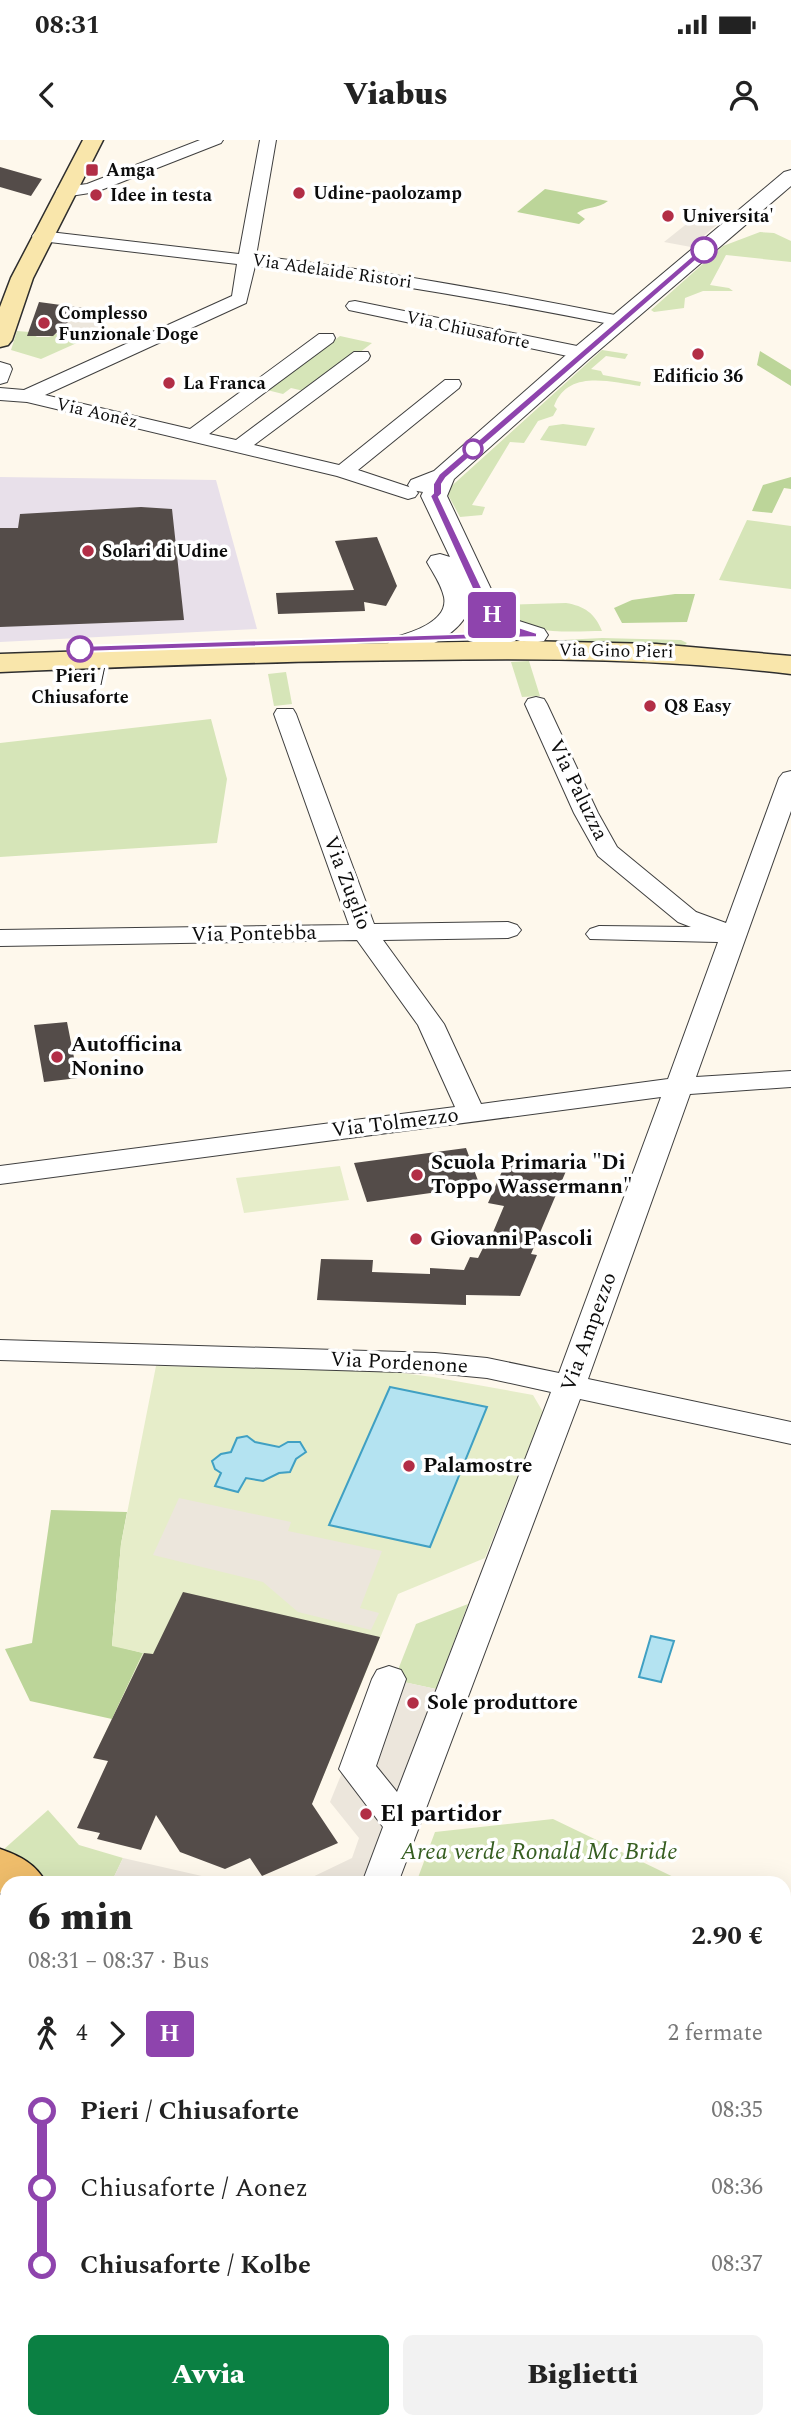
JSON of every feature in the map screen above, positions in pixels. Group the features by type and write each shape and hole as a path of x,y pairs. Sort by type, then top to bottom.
{"main road":[{"path":"0,340 13,298 41,236 93,140"},
{"path":"0,653 413,640"},
{"name":"Via Gino Pieri","path":"301,652 413,640 791,645"},
{"path":"0,676 492,657 519,655 541,642"},
{"name":"Via Gino Pieri","path":"301,652 541,642"},
{"name":"Via Gino Pieri","path":"703,645 791,665"},
{"path":"14,662 301,652"}],"street":[{"path":"64,192 90,188 215,140"},
{"path":"15,395 240,299 268,140"},
{"path":"413,640 449,619 458,604 446,546 424,489 791,176"},
{"name":"Via Adelaide Ristori","path":"41,236 247,259 401,280 620,321"},
{"name":"Via Chiusaforte","path":"355,306 582,353"},
{"path":"193,436 326,338"},
{"path":"239,447 360,356"},
{"path":"0,368 3,369 0,378"},
{"path":"343,472 452,384"},
{"name":"Via Aonêz","path":"0,387 15,395 375,480 424,489"},
{"path":"446,546 495,619 541,642"},
{"name":"Via Paluzza","path":"537,704 586,813 607,851 687,917 735,935"},
{"name":"Via Zuglio","path":"285,714 364,932 431,1024 472,1113"},
{"name":"Via Ampezzo","path":"383,1876 569,1386 735,935 782,829 791,778"},
{"name":"Via Pontebba","path":"0,938 508,930"},
{"path":"598,934 735,935"},
{"name":"Via Tolmezzo","path":"0,1175 681,1086 791,1079"},
{"name":"Via Pordenone","path":"0,1350 435,1363 487,1368 791,1433"},
{"path":"389,1678 357,1769 403,1825"}],"shaded area":[{"path":"694,218 720,222 691,247 664,242"},
{"path":"67,312 99,319 95,324 105,325 91,339 46,331"},
{"path":"0,477 216,480 257,629 0,642"},
{"path":"179,1498 291,1522 288,1531 382,1551 360,1608 379,1613 371,1630 298,1612 263,1582 153,1555"},
{"path":"381,1677 436,1689 366,1876 315,1876 352,1858 359,1838 330,1802"},
{"path":"123,1858 202,1876 114,1876"}],"green space":[{"path":"545,189 608,201 577,213 585,219 579,224 517,212"},
{"path":"760,232 774,233 791,241 791,262 726,255 710,285 733,291 703,291 685,298 684,308 654,312 651,310 723,246"},
{"path":"17,331 29,332 37,337 49,337 58,333 88,338 41,359 11,350"},
{"path":"340,336 372,343 308,392 291,388 283,394 267,390"},
{"path":"602,350 628,354 625,359 606,356 591,369 601,371 603,375 641,382 640,386 591,381 579,382 569,387 560,394 553,416 538,421 524,443 510,442 472,505 485,507 482,515 460,517 446,491"},
{"path":"760,351 791,370 791,386 757,365"},
{"path":"563,424 595,428 586,446 540,440 549,426"},
{"path":"791,477 791,489 784,488 772,513 752,511 763,485"},
{"path":"747,520 791,526 791,589 719,580"},
{"path":"695,594 687,622 622,623 614,608 632,600"},
{"path":"566,603 588,611 602,631 534,628 511,616 504,605"},
{"path":"602,638 681,640 687,643 684,646 605,644 386,649"},
{"path":"529,661 540,696 522,697 511,662"},
{"path":"286,672 292,704 274,706 268,674"},
{"path":"211,719 227,779 217,843 0,857 0,743"},
{"path":"340,1166 349,1200 244,1213 236,1178"},
{"path":"156,1366 377,1370 533,1395 543,1412 485,1558 398,1594 318,1789 99,1746 143,1653 112,1646 121,1544"},
{"path":"51,1510 127,1512 121,1544 112,1645 143,1653 112,1719 30,1701 5,1649 32,1643"},
{"path":"468,1604 436,1689 394,1680 416,1624"},
{"path":"48,1810 79,1845 123,1858 114,1876 44,1876 3,1850"},
{"name":"Area verde Ronald Mc Bride","path":"553,1819 671,1876 419,1876 435,1832"}],"water":[{"name":"Palamostre","path":"390,1387 487,1407 430,1547 329,1525"},
{"path":"247,1436 255,1442 279,1447 288,1442 300,1442 306,1452 296,1459 290,1472 279,1473 263,1481 246,1478 238,1492 215,1486 221,1473 215,1469 212,1461 221,1454 231,1452 237,1438"},
{"path":"651,1636 674,1641 661,1682 639,1677"}],"building":[{"path":"0,167 42,179 31,196 0,187"},
{"name":"Complesso Funzionale Doge","path":"39,302 83,308 53,336 27,336"},
{"name":"Solari di Udine","path":"141,507 172,509 184,620 0,627 0,528 18,528 20,514"},
{"path":"377,537 397,586 386,606 364,602 365,611 278,614 276,593 354,590 335,541"},
{"name":"Autofficina Nonino","path":"67,1022 78,1078 44,1082 34,1025"},
{"name":"Scuola Primaria \"Di Toppo Wassermann\"","path":"466,1148 480,1186 367,1202 354,1163"},
{"path":"507,1160 566,1171 531,1254 537,1255 520,1296 466,1295 466,1305 317,1300 321,1259 373,1260 372,1272 430,1274 430,1268 464,1270 470,1257 478,1258 483,1248 486,1249 504,1206 488,1203"},
{"path":"183,1592 380,1637 312,1804 338,1843 262,1876 250,1858 225,1869 180,1852 156,1815 141,1850 97,1839 100,1833 77,1828 108,1761 93,1758 144,1653 153,1654"}],"bus line":[{"name":"H","path":"80,649 423,636 534,635 505,626 495,619 485,606 435,496 438,494 436,488 443,476 704,250"}],"place":[{"name":"Amga","path":"92,170"},
{"name":"Udine-paolozamp","path":"299,193"},
{"name":"Idee in testa","path":"96,195"},
{"name":"Universita'","path":"668,216"},
{"name":"Complesso Funzionale Doge","path":"44,323"},
{"name":"Edificio 36","path":"698,354"},
{"name":"La Franca","path":"169,383"},
{"name":"Solari di Udine","path":"88,551"},
{"name":"Pieri / Chiusaforte","path":"80,649"},
{"name":"Q8 Easy","path":"650,706"},
{"name":"Autofficina Nonino","path":"57,1057"},
{"name":"Scuola Primaria \"Di Toppo Wassermann\"","path":"417,1175"},
{"name":"Giovanni Pascoli","path":"416,1239"},
{"name":"Palamostre","path":"409,1466"},
{"name":"Sole produttore","path":"413,1703"},
{"name":"El partidor","path":"366,1814"}]}
